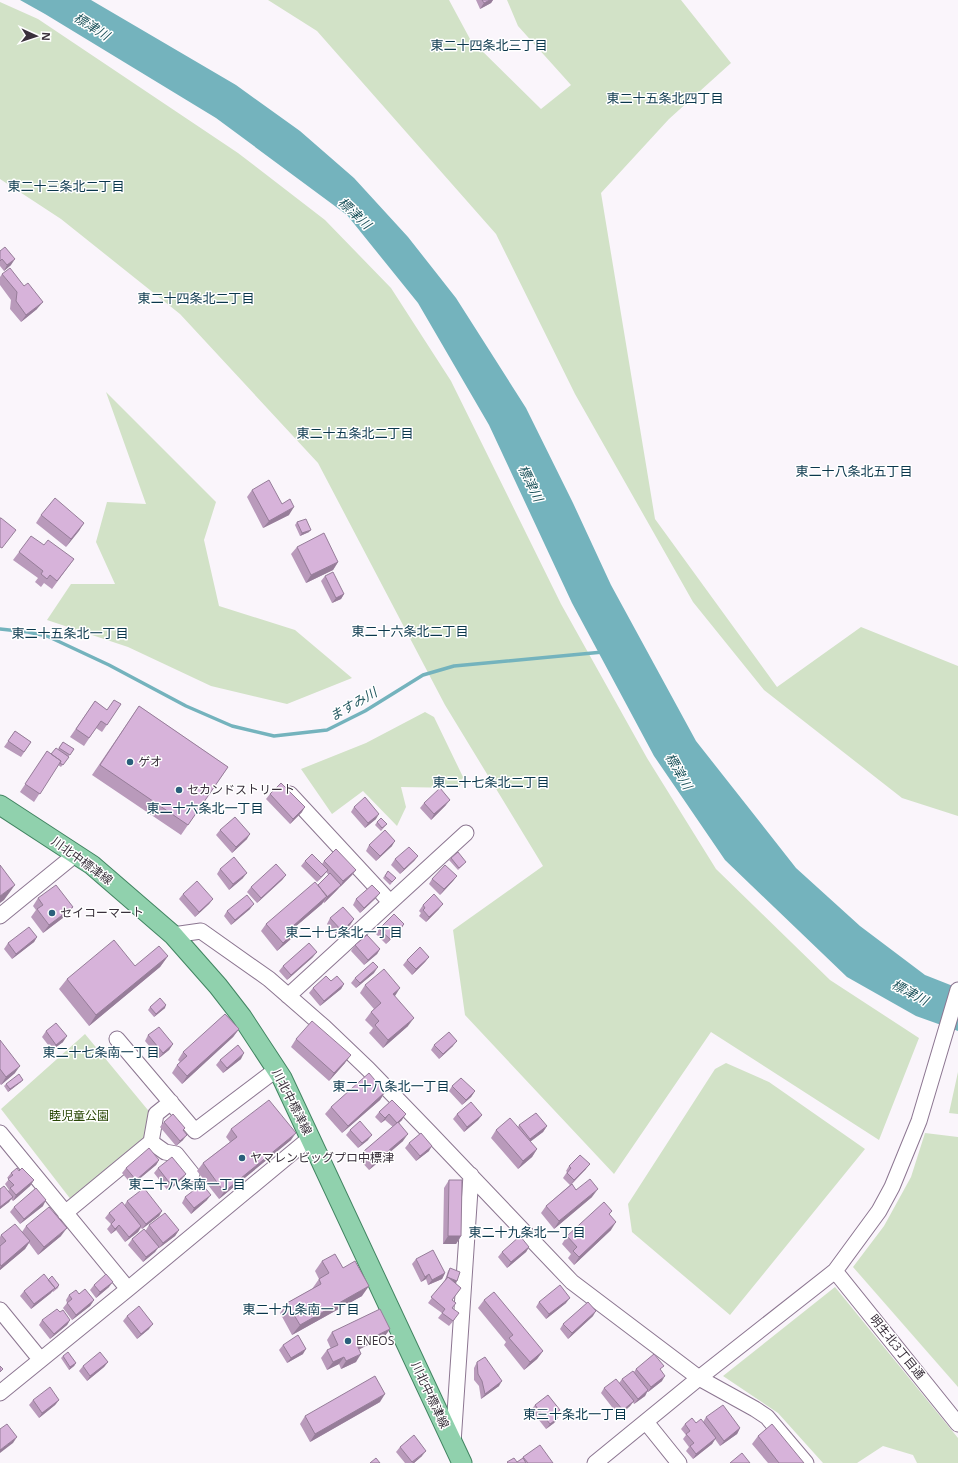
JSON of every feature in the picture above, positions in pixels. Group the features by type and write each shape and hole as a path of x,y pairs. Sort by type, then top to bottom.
{"main road":[{"name":"川北中標津線","path":"0,805 92,865 173,935 230,1001 282,1078 462,1463"}],"street":[{"path":"288,792 390,902"},
{"path":"288,996 466,833"},
{"path":"0,916 76,854"},
{"path":"173,935 201,931 227,951 269,979 324,1027 368,1069 572,1282 699,1378 767,1417 806,1463"},
{"path":"595,1463 699,1378 835,1271 879,1211 892,1187 919,1121 958,990"},
{"path":"117,1039 195,1131 277,1069"},
{"path":"65,1213 151,1142 156,1114 171,1102"},
{"path":"0,1393 310,1138"},
{"path":"151,1142 165,1152 176,1154 192,1174"},
{"path":"3,1143 65,1213 128,1289"},
{"path":"453,1443 471,1175"},
{"name":"明生北3丁目通","path":"835,1271 958,1424"},
{"path":"0,1310 40,1359"},
{"path":"646,1422 679,1463"}],"green space":[{"path":"268,0 449,0 470,39 541,109 571,85 518,26 507,0 681,0 731,63 669,119 601,193 655,519 777,687 861,627 958,666 958,816 902,798 764,690 693,602 575,394 496,234 317,31"},
{"path":"0,2 38,19 238,153 325,220 391,288 451,381 561,604 647,758 716,869 830,980 919,1038 879,1140 711,1032 614,1174 465,1015 453,930 543,866 445,705 318,463 180,314 61,219 0,179"},
{"path":"106,392 216,502 204,540 219,606 295,630 352,678 287,704 211,686 128,647 47,620 71,584 115,584 96,542 107,502 146,504"},
{"path":"425,712 434,717 463,777 459,788 401,787 406,807 397,826 363,791 332,814 301,769 366,743"},
{"name":"睦児童公園","path":"85,1034 152,1115 146,1138 72,1201 1,1109"},
{"path":"726,1063 769,1082 865,1149 730,1315 632,1232 628,1204 715,1069"},
{"path":"958,1072 958,1114 949,1113"},
{"path":"925,1133 958,1137 958,1387 853,1267 884,1226 911,1177"},
{"path":"835,1287 958,1438 958,1463 917,1463 913,1455 883,1446 857,1463 823,1463 778,1413 723,1376"}],"water":[{"name":"標津川","path":"20,0 91,0 236,85 300,131 354,178 408,237 456,298 526,408 573,503 611,585 696,741 796,868 860,926 925,975 958,988 958,1031 916,1016 847,977 725,860 654,756 572,603 489,425 418,303 347,215 216,118"}],"building":[{"path":"482,0 490,0 484,3"},
{"path":"5,247 15,259 7,265 2,259 0,261 0,251"},
{"path":"10,268 24,286 28,283 43,302 26,315 16,301 17,292 2,274"},
{"path":"269,480 282,504 290,499 294,507 269,521 252,490"},
{"path":"55,498 84,523 71,539 41,515"},
{"path":"0,518 16,530 2,548 0,547"},
{"path":"306,519 311,530 302,533 297,522"},
{"path":"324,533 338,562 311,575 297,547"},
{"path":"31,536 44,545 48,540 74,559 57,581 50,575 47,579 41,574 43,571 19,552"},
{"path":"333,572 344,594 336,598 325,576"},
{"path":"114,700 121,704 107,725 101,721 89,738 76,729 95,701 107,710"},
{"path":"139,706 228,767 188,825 100,765"},
{"path":"15,731 31,742 24,752 8,741"},
{"path":"63,742 74,749 70,755 59,748"},
{"path":"56,748 69,757 63,765 60,763 61,761 51,754"},
{"path":"47,751 61,761 40,794 25,784"},
{"path":"281,783 305,807 293,819 270,794"},
{"path":"440,788 450,800 434,814 424,803"},
{"path":"365,797 379,814 368,823 354,807"},
{"path":"235,817 250,834 236,847 220,830"},
{"path":"381,818 387,824 382,828 377,822"},
{"path":"385,830 395,841 380,856 369,845"},
{"path":"409,847 418,856 404,869 395,859"},
{"path":"336,849 356,870 343,881 324,861"},
{"path":"458,852 466,862 459,868 451,858"},
{"path":"312,854 328,870 321,877 305,861"},
{"path":"234,857 247,873 233,884 220,869"},
{"path":"276,864 286,875 261,898 251,887"},
{"path":"0,865 15,885 0,896"},
{"path":"445,865 457,876 444,889 432,879"},
{"path":"388,871 396,878 392,882 385,876"},
{"path":"330,873 341,885 327,897 318,885"},
{"path":"197,881 213,899 199,912 183,894"},
{"path":"315,882 327,896 293,926 297,930 283,943 266,924"},
{"name":"セイコーマート","path":"56,885 73,907 49,925 37,909 43,905 38,898"},
{"path":"372,885 380,893 364,908 356,899"},
{"path":"434,894 443,904 429,917 423,910 425,908 423,905"},
{"path":"247,895 254,904 235,920 227,911"},
{"path":"343,907 354,919 342,931 330,918"},
{"path":"394,914 404,924 390,939 379,929"},
{"path":"29,927 37,937 16,954 8,943"},
{"path":"367,935 380,949 368,960 355,945"},
{"path":"114,940 135,966 159,946 168,956 96,1015 67,979"},
{"path":"309,943 317,952 291,975 283,966"},
{"path":"420,947 429,957 416,969 407,960"},
{"path":"373,962 378,967 360,983 355,978"},
{"path":"384,969 400,988 393,994 414,1018 388,1040 375,1025 379,1021 371,1012 381,1003 365,985"},
{"path":"326,976 331,981 337,976 344,984 324,1001 313,988"},
{"path":"160,998 166,1005 156,1014 150,1007"},
{"path":"225,1014 239,1029 187,1076 177,1065 187,1056 183,1052"},
{"path":"312,1021 351,1055 334,1073 296,1039"},
{"path":"56,1023 67,1036 56,1045 46,1031"},
{"path":"159,1027 173,1044 163,1053 148,1035"},
{"path":"449,1032 457,1041 443,1054 434,1045"},
{"path":"0,1040 20,1066 6,1077 0,1069"},
{"path":"238,1045 244,1053 227,1068 220,1060"},
{"path":"369,1073 385,1092 348,1126 331,1107"},
{"path":"19,1074 23,1080 10,1089 6,1084"},
{"path":"461,1078 475,1091 466,1100 452,1086"},
{"name":"ヤマレンビッグプロ中標津","path":"269,1100 296,1133 224,1192 203,1163 237,1137 231,1129"},
{"path":"392,1100 406,1114 397,1123 389,1114 385,1118 379,1112"},
{"path":"471,1102 482,1115 467,1127 457,1114"},
{"path":"536,1113 547,1126 530,1139 519,1125"},
{"path":"173,1114 185,1128 183,1130 187,1135 180,1141 164,1122"},
{"path":"510,1118 537,1149 523,1161 496,1130"},
{"path":"360,1121 372,1135 362,1143 350,1130"},
{"path":"398,1122 408,1134 374,1163 364,1151"},
{"path":"421,1133 432,1146 420,1156 409,1143"},
{"path":"149,1148 159,1160 136,1180 126,1168"},
{"path":"580,1155 590,1164 574,1180 567,1173 571,1168 569,1166"},
{"path":"172,1157 186,1174 172,1186 158,1168"},
{"path":"17,1168 19,1171 22,1168 34,1180 16,1195 10,1188 14,1185 8,1179 13,1175 11,1173"},
{"path":"590,1179 598,1189 559,1221 546,1206 572,1184 576,1190"},
{"path":"449,1180 462,1180 461,1236 448,1236"},
{"path":"202,1184 211,1195 194,1208 185,1197"},
{"path":"4,1186 13,1197 0,1207 0,1189"},
{"path":"36,1188 46,1200 24,1219 14,1207"},
{"path":"144,1188 162,1211 146,1224 127,1201"},
{"path":"122,1202 141,1226 129,1237 119,1225 115,1229 111,1224 115,1220 109,1213"},
{"path":"604,1202 612,1211 609,1214 616,1222 579,1257 573,1251 577,1247 567,1236"},
{"path":"49,1207 67,1228 44,1247 26,1226"},
{"path":"165,1213 179,1230 163,1243 149,1225"},
{"path":"15,1224 30,1241 1,1266 0,1246 6,1241 1,1235"},
{"path":"144,1229 159,1247 146,1257 132,1239"},
{"path":"520,1236 529,1247 511,1262 502,1252"},
{"path":"433,1250 445,1273 432,1280 429,1274 425,1277 416,1259"},
{"path":"335,1254 343,1268 355,1261 369,1286 300,1325 287,1303 321,1284 319,1279 329,1273 322,1261"},
{"path":"450,1268 460,1272 457,1281 447,1277"},
{"path":"44,1274 55,1288 34,1304 24,1291"},
{"path":"106,1274 113,1282 100,1292 94,1285"},
{"path":"52,1276 59,1285 55,1289 48,1280"},
{"path":"448,1277 461,1288 452,1300 456,1303 452,1308 459,1313 453,1321 442,1313 445,1309 431,1297"},
{"path":"560,1285 570,1298 549,1314 539,1302"},
{"path":"85,1289 94,1300 76,1315 67,1303 72,1299 69,1295 76,1290 79,1294"},
{"path":"494,1292 543,1351 530,1362 509,1338 513,1335 484,1300"},
{"path":"588,1302 596,1311 572,1333 563,1324"},
{"path":"139,1306 153,1324 141,1334 127,1316"},
{"path":"57,1309 60,1312 63,1310 70,1320 54,1334 42,1320"},
{"path":"380,1309 390,1329 357,1345 361,1354 346,1361 344,1357 333,1362 327,1350 338,1345 332,1332"},
{"path":"298,1335 306,1349 291,1358 283,1345"},
{"path":"68,1352 76,1363 70,1367 63,1356"},
{"path":"100,1352 108,1362 90,1376 83,1366"},
{"path":"654,1354 664,1366 660,1369 665,1376 651,1387 636,1369"},
{"path":"485,1357 502,1381 485,1394 482,1381 478,1374 477,1362"},
{"path":"633,1371 648,1390 638,1399 622,1379"},
{"path":"375,1376 385,1394 315,1434 305,1416"},
{"path":"616,1379 634,1401 623,1410 604,1388"},
{"path":"50,1387 59,1400 42,1413 33,1400"},
{"path":"548,1395 560,1410 555,1414 558,1418 550,1424 535,1405"},
{"path":"723,1405 740,1428 724,1441 706,1417"},
{"path":"692,1418 696,1423 701,1419 716,1438 696,1454 690,1446 694,1443 686,1434 690,1431 685,1424"},
{"path":"7,1424 17,1437 0,1450 0,1429"},
{"path":"772,1424 804,1463 779,1463 758,1436"},
{"path":"414,1435 426,1451 412,1462 400,1447"},
{"path":"540,1445 553,1463 528,1463 523,1457"},
{"path":"742,1453 750,1463 730,1463"},
{"path":"376,1458 380,1463 370,1463"},
{"path":"514,1458 517,1462 523,1458 526,1463 507,1462"}],"waterway":[{"name":"ますみ川","path":"0,629 47,636 109,665 186,706 232,726 274,736 327,730 365,711 423,675 454,666 603,652"}],"place":[{"name":"ゲオ","path":"130,762"},
{"name":"セカンドストリート","path":"179,790"},
{"name":"セイコーマート","path":"52,913"},
{"name":"ヤマレンビッグプロ中標津","path":"242,1158"},
{"name":"ENEOS","path":"348,1341"}],"district":[{"name":"東二十四条北三丁目","path":"489,45"},
{"name":"東二十五条北四丁目","path":"665,98"},
{"name":"東二十三条北二丁目","path":"66,186"},
{"name":"東二十四条北二丁目","path":"196,298"},
{"name":"東二十五条北二丁目","path":"355,433"},
{"name":"東二十八条北五丁目","path":"854,471"},
{"name":"東二十六条北二丁目","path":"410,631"},
{"name":"東二十五条北一丁目","path":"70,633"},
{"name":"東二十七条北二丁目","path":"491,782"},
{"name":"東二十六条北一丁目","path":"205,808"},
{"name":"東二十七条北一丁目","path":"344,932"},
{"name":"東二十七条南一丁目","path":"101,1052"},
{"name":"東二十八条北一丁目","path":"391,1086"},
{"name":"東二十八条南一丁目","path":"187,1184"},
{"name":"東二十九条北一丁目","path":"527,1232"},
{"name":"東二十九条南一丁目","path":"301,1309"},
{"name":"東三十条北一丁目","path":"575,1414"}]}
